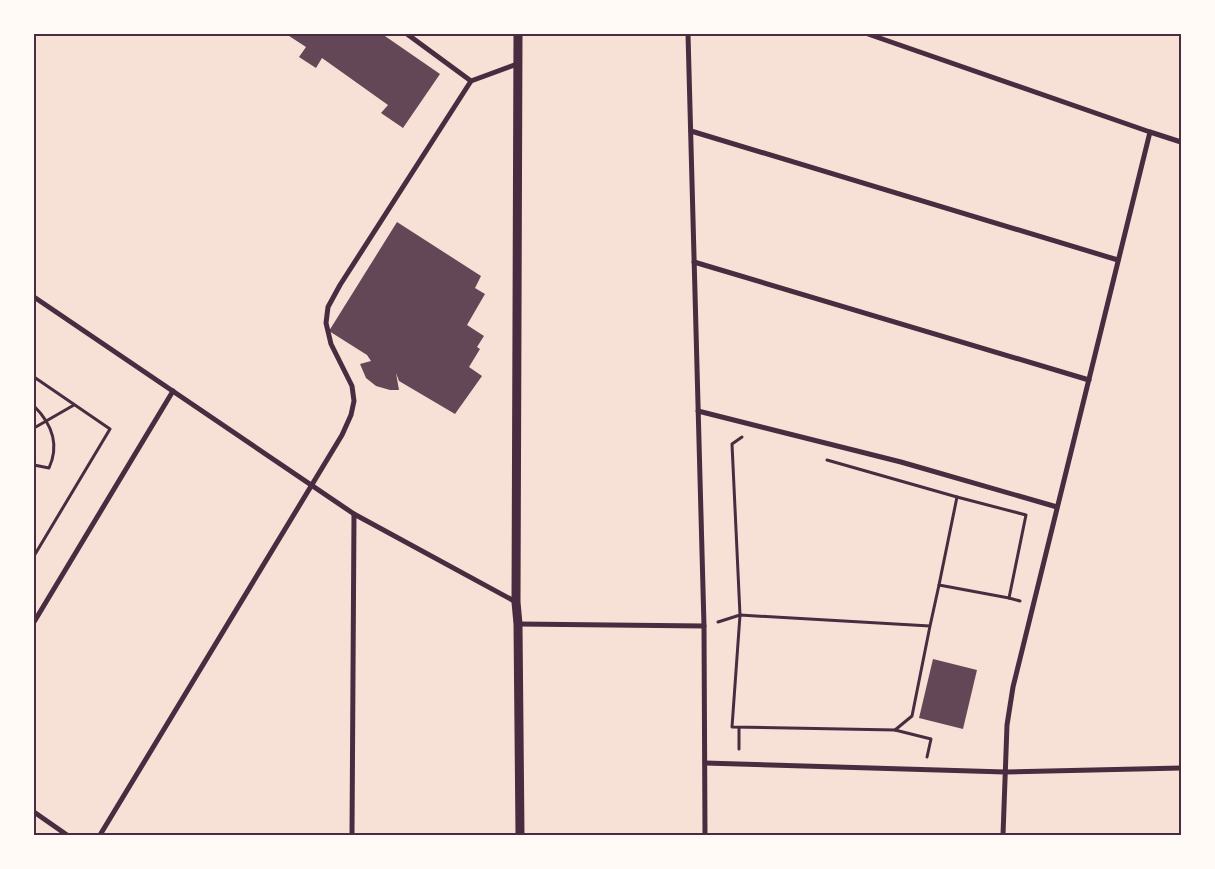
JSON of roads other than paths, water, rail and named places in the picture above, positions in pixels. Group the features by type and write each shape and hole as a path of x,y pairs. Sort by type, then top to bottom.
{"street":[{"path":"407,34 471,81"},
{"path":"518,34 516,602 518,624 520,835"},
{"path":"688,34 704,626 705,835"},
{"path":"868,34 1181,142"},
{"path":"100,835 342,435 351,415 354,401 352,386 330,344 326,323 328,307 340,285 471,81 517,64"},
{"path":"690,131 1118,260"},
{"path":"1003,835 1007,725 1013,687 1150,132"},
{"path":"694,262 1089,380"},
{"path":"34,297 354,514 516,602"},
{"path":"34,622 173,391"},
{"path":"698,411 901,462 1057,507"},
{"path":"352,835 354,514"},
{"path":"518,624 704,626"},
{"path":"705,763 1004,772 1181,768"},
{"path":"34,812 67,835"}]}
